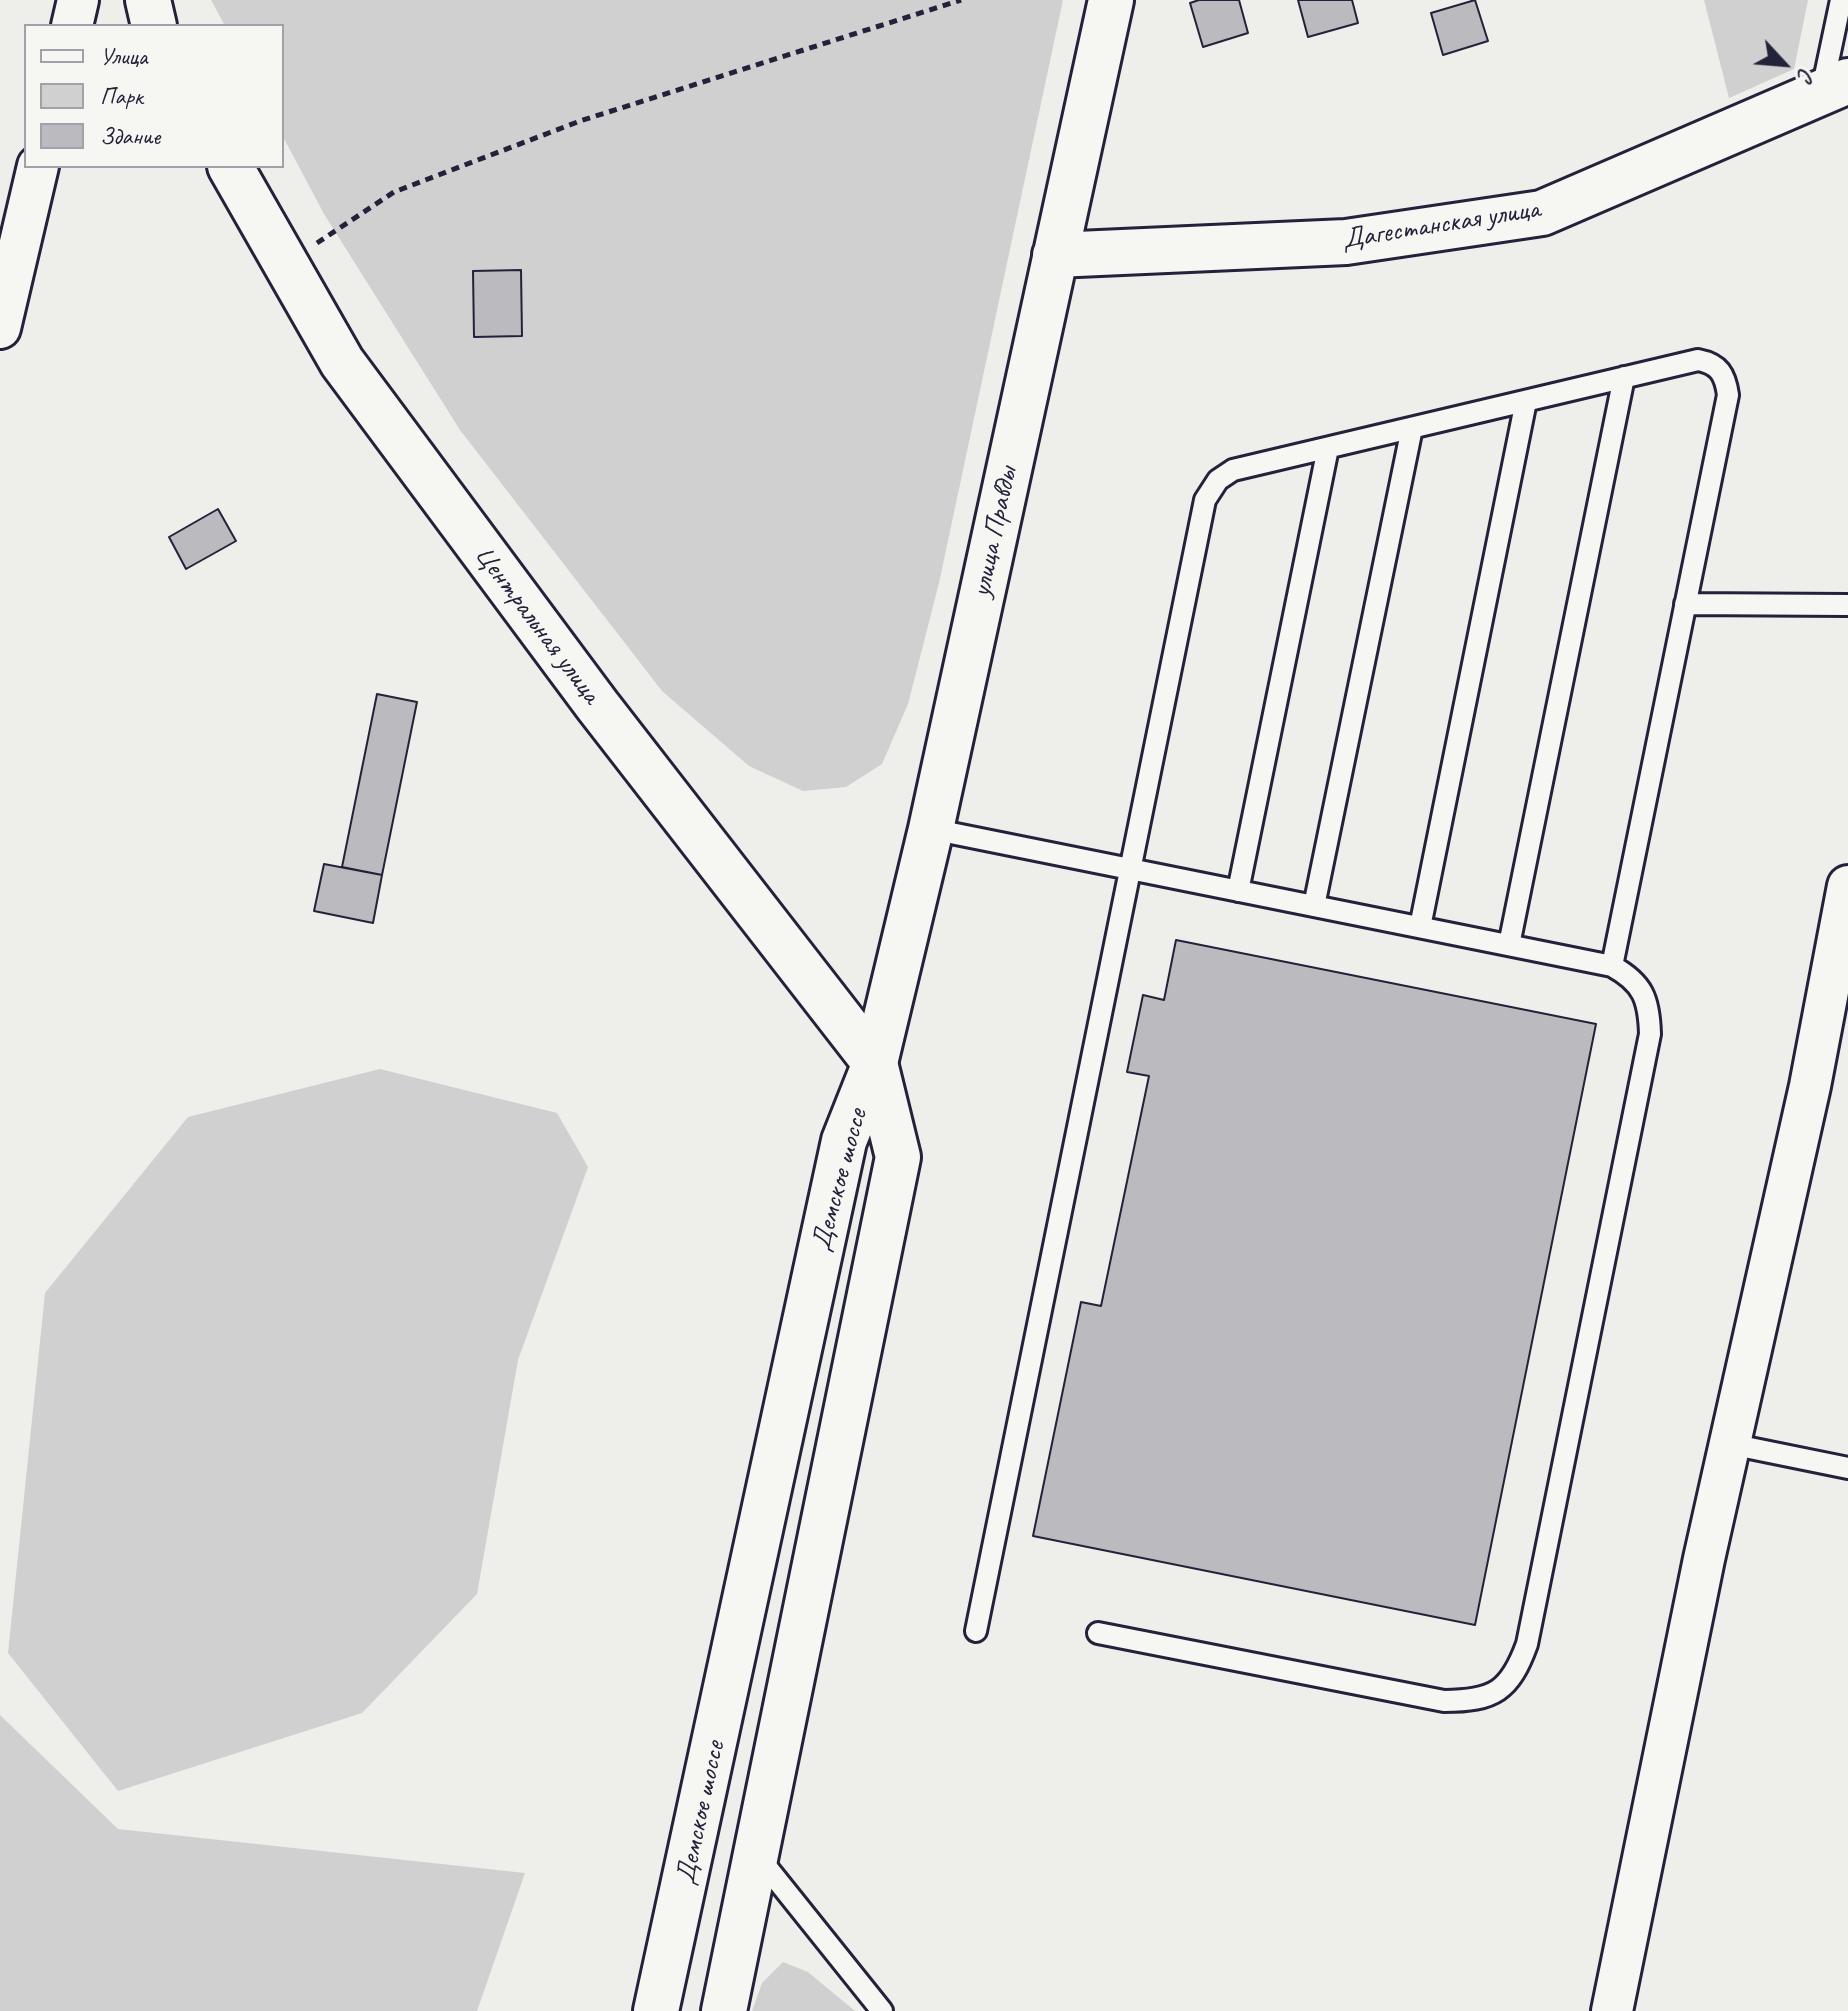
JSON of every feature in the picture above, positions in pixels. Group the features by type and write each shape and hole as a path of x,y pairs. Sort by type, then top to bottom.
{"main road":[{"path":"148,0 154,24"},
{"name":"улица Правды","path":"875,1063 931,829 1111,0"},
{"name":"Дагестанская улица","path":"1055,255 1346,242 1542,213 1835,85"},
{"name":"Центральная улица","path":"231,168 342,362 597,705 875,1063"},
{"name":"Демское шоссе","path":"724,2011 898,1157 875,1063"},
{"name":"Демское шоссе","path":"656,2011 844,1141 875,1063"}],"street":[{"path":"72,24 78,0"},
{"path":"0,325 38,168"},
{"path":"1612,2011 1730,1444 1810,1086 1848,886"}],"lane":[{"path":"1835,85 1841,0"},
{"path":"976,1631 1205,500 1218,480 1233,470 1698,360 1710,363 1726,379 1728,395 1612,966"},
{"path":"1509,945 1624,377"},
{"path":"1420,927 1526,401"},
{"path":"1314,906 1412,428"},
{"path":"1238,891 1328,448"},
{"path":"1685,604 1848,605"},
{"path":"931,829 1612,966 1631,977 1644,991 1649,1005 1650,1034 1527,1644 1516,1672 1497,1692 1477,1701 1444,1701 1098,1633"},
{"path":"1730,1444 1848,1468"},
{"path":"757,1854 882,2011"}],"path":[{"path":"287,263 394,192 580,121 961,0"}],"green space":[{"path":"211,0 1063,0 939,583 908,704 882,764 846,787 803,791 749,766 662,691 460,430 324,214 284,139 284,24 224,24"},
{"path":"1704,0 1808,0 1794,69 1729,98"},
{"path":"380,1069 557,1113 588,1167 518,1360 477,1594 362,1713 118,1791 8,1653 45,1293 188,1117"},
{"path":"0,1715 118,1829 525,1873 477,2011 0,2011"},
{"path":"783,1962 808,1972 855,2011 752,2011 762,1983"}],"building":[{"path":"1199,0 1239,0 1248,33 1203,47 1190,3"},
{"path":"1298,0 1352,0 1358,23 1308,37"},
{"path":"1475,0 1488,41 1443,55 1431,13"},
{"path":"521,270 522,336 474,337 473,271"},
{"path":"218,509 236,541 186,569 169,537"},
{"path":"377,694 417,702 382,875 342,867"},
{"path":"324,864 382,875 373,923 314,911"},
{"path":"1176,940 1596,1024 1475,1625 1033,1536 1081,1302 1101,1306 1149,1076 1127,1072 1143,995 1164,1000"}]}
